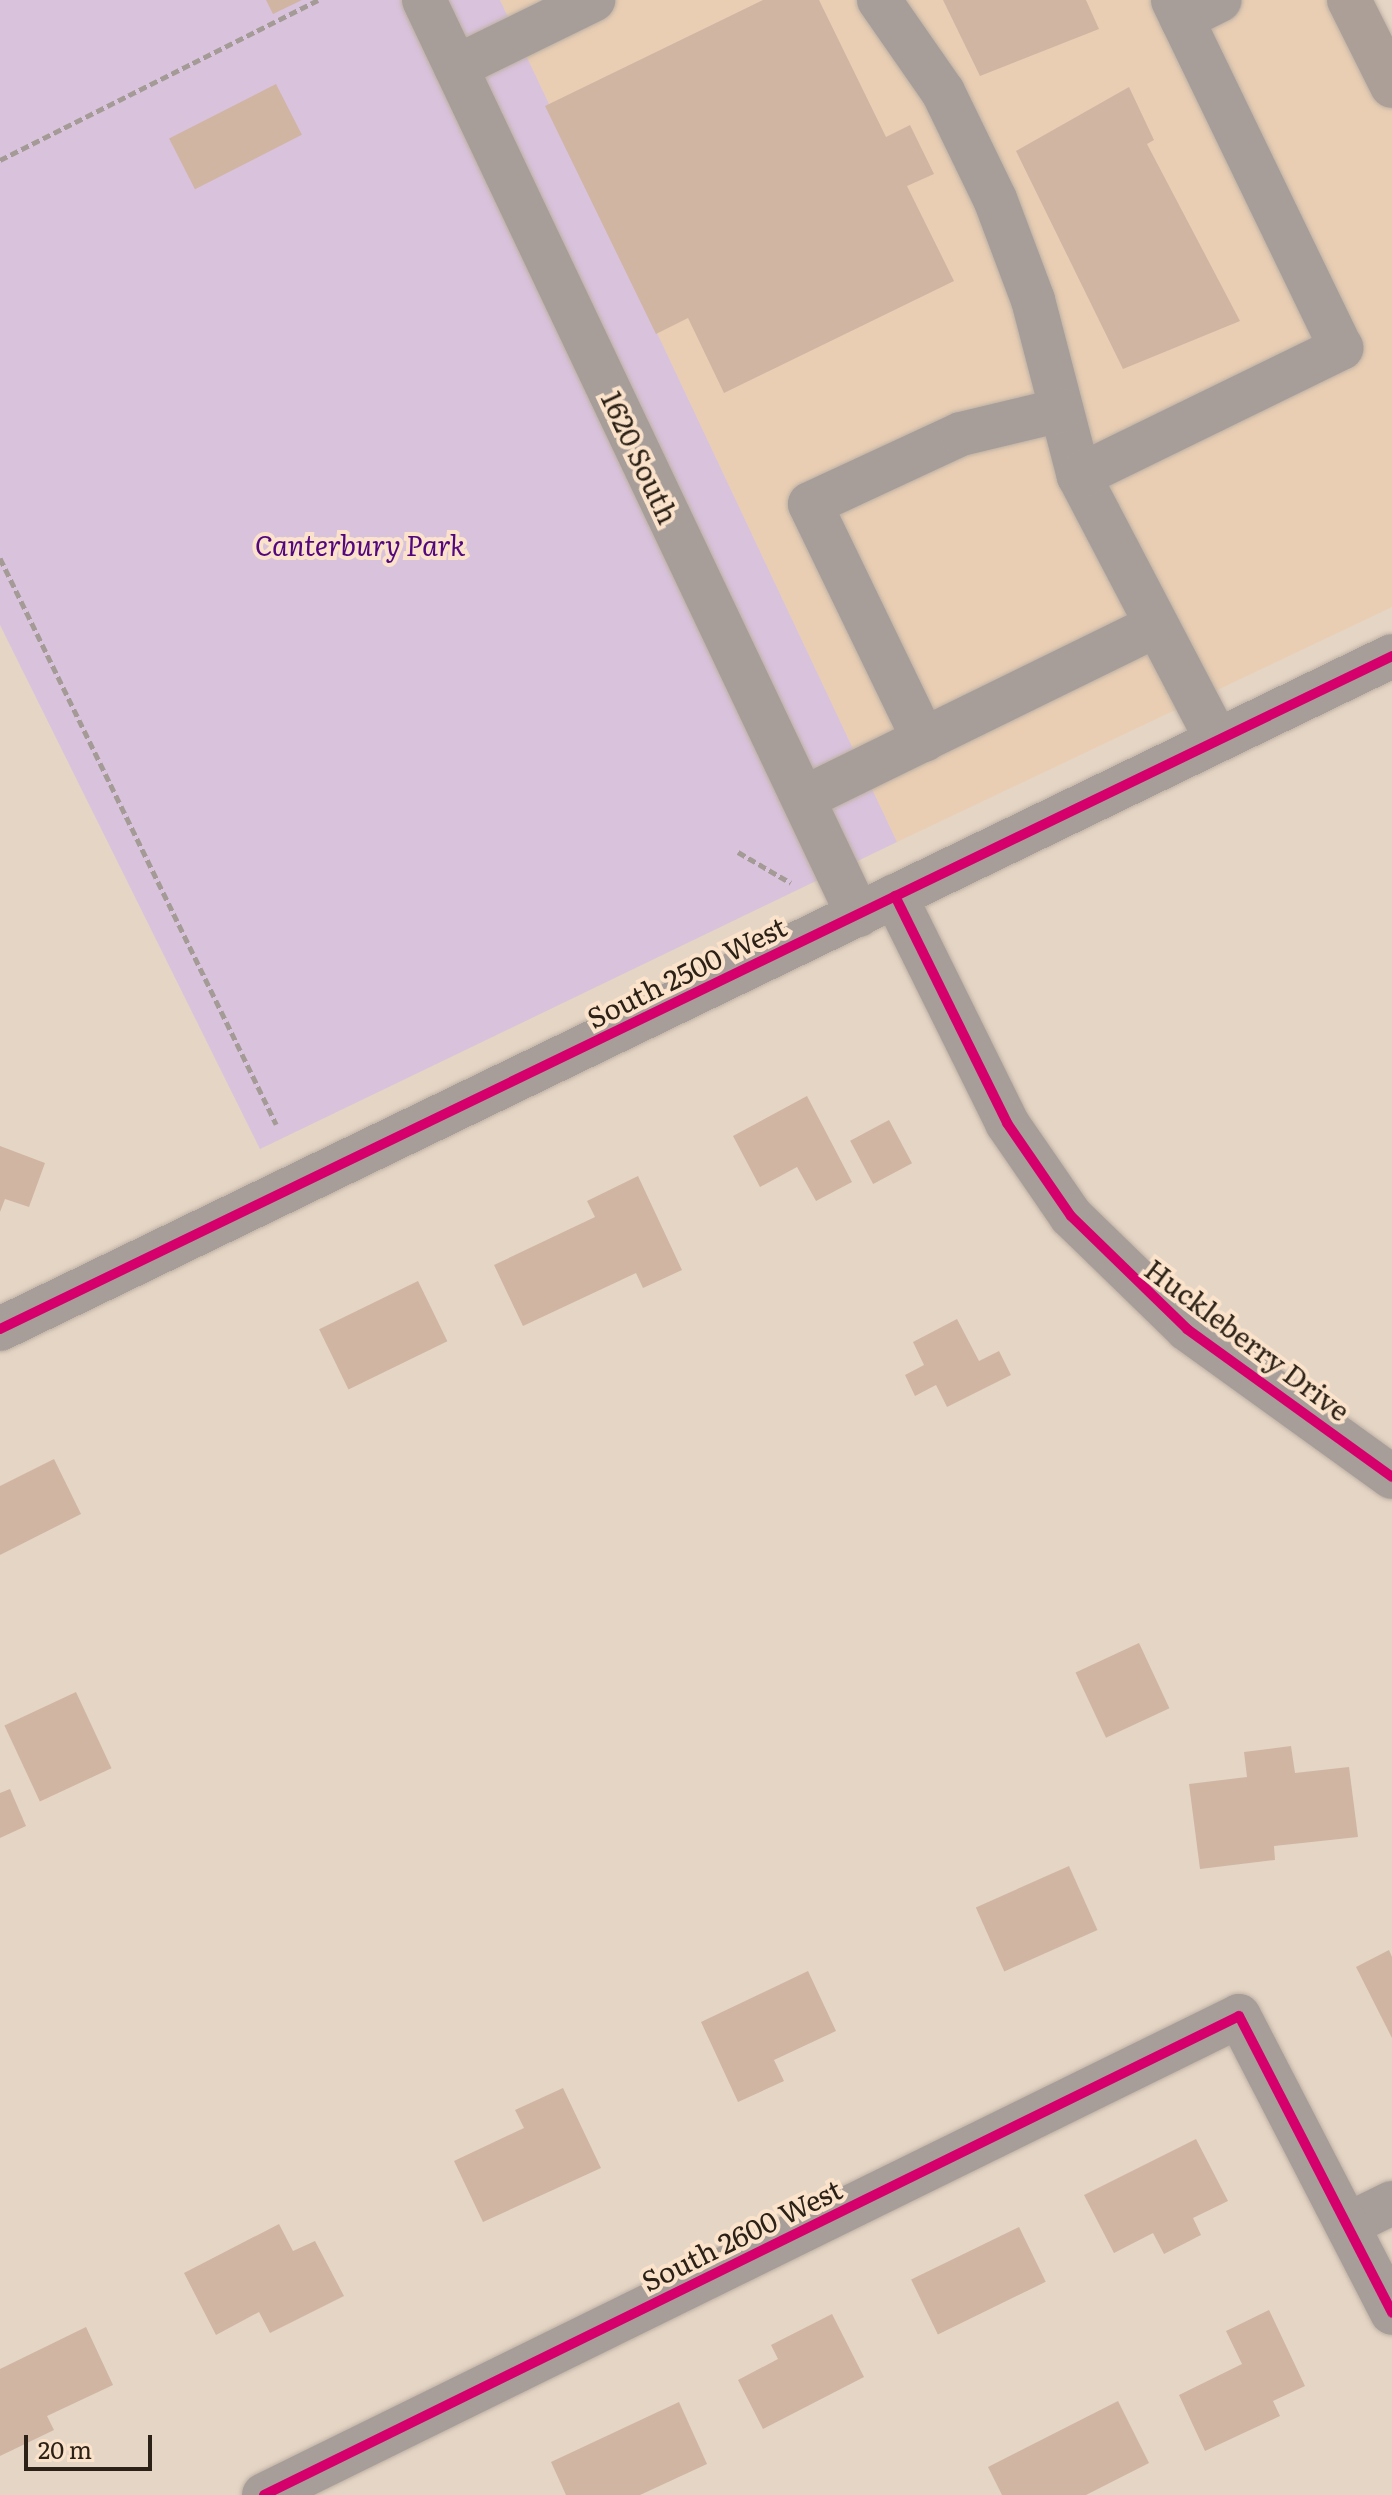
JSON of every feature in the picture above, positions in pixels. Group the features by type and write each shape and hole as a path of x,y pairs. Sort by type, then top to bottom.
{"main road":[{"path":"1349,0 1392,86"}],"street":[{"name":"1620 South","path":"424,0 804,798 877,906"},
{"path":"879,0 943,92 995,199 1033,300 1079,476 1217,740"},
{"path":"456,67 568,5"},
{"path":"1079,476 1341,348 1192,6"},
{"path":"924,740 810,504 961,434 1061,410"},
{"path":"804,798 1155,626"},
{"name":"South 2500 West","path":"0,1329 1392,656"},
{"name":"Huckleberry Drive","path":"877,906 1007,1123 1071,1216 1187,1329 1392,1477"},
{"name":"South 2600 West","path":"264,2495 1239,2016 1349,2224"},
{"path":"1392,2203 1349,2224 1392,2313"}],"path":[{"path":"0,160 318,0"},
{"path":"0,558 276,1124"},
{"path":"738,852 791,883"}],"shaded area":[{"path":"500,0 1340,0 1392,104 1392,607 897,842"}],"green space":[{"name":"Canterbury Park","path":"0,0 500,0 897,842 260,1149 0,625"}],"building":[{"path":"266,0 302,0 273,14"},
{"path":"763,0 819,0 886,137 910,125 934,174 907,186 954,281 724,393 688,318 656,334 545,106"},
{"path":"943,0 1086,0 1099,29 980,76"},
{"path":"276,84 302,135 195,189 169,138"},
{"path":"1129,87 1154,140 1147,144 1240,321 1123,369 1016,151"},
{"path":"807,1096 852,1182 816,1201 797,1167 760,1187 733,1136"},
{"path":"889,1120 912,1163 873,1184 850,1141"},
{"path":"0,1146 45,1163 29,1207 5,1199 0,1212"},
{"path":"638,1176 682,1270 643,1288 636,1273 523,1326 494,1265 595,1217 587,1201"},
{"path":"418,1281 447,1341 349,1389 319,1329"},
{"path":"957,1319 979,1361 999,1351 1011,1375 947,1407 936,1385 915,1396 905,1375 924,1365 913,1342"},
{"path":"54,1459 81,1514 0,1555 0,1486"},
{"path":"1139,1643 1169,1708 1106,1738 1076,1673"},
{"path":"76,1692 111,1768 40,1802 4,1725"},
{"path":"1291,1746 1295,1773 1349,1767 1358,1837 1274,1846 1275,1860 1200,1869 1189,1784 1247,1777 1244,1752"},
{"path":"10,1789 26,1826 0,1838 0,1793"},
{"path":"1069,1866 1097,1930 1004,1971 976,1907"},
{"path":"1389,1950 1392,1957 1392,2038 1356,1967"},
{"path":"808,1971 836,2031 774,2060 784,2081 738,2102 701,2022"},
{"path":"563,2088 601,2168 483,2222 454,2161 524,2128 515,2110"},
{"path":"1196,2139 1228,2201 1193,2218 1201,2235 1164,2254 1153,2233 1114,2253 1084,2195"},
{"path":"279,2224 293,2251 315,2241 344,2296 270,2333 259,2312 216,2335 184,2273"},
{"path":"1019,2227 1046,2282 938,2334 911,2280"},
{"path":"1269,2310 1305,2386 1273,2401 1280,2416 1205,2451 1179,2395 1242,2364 1226,2331"},
{"path":"832,2314 864,2377 763,2429 738,2380 778,2359 771,2345"},
{"path":"86,2327 113,2385 47,2416 54,2430 0,2456 0,2369"},
{"path":"1118,2401 1149,2463 1086,2495 1002,2495 988,2467"},
{"path":"679,2402 707,2464 640,2495 566,2495 551,2462"}],"cycle path":[{"path":"0,1329 1392,656"},
{"path":"895,896 1007,1123 1071,1216 1187,1329 1392,1477"},
{"path":"264,2495 1239,2016 1392,2313"}]}
